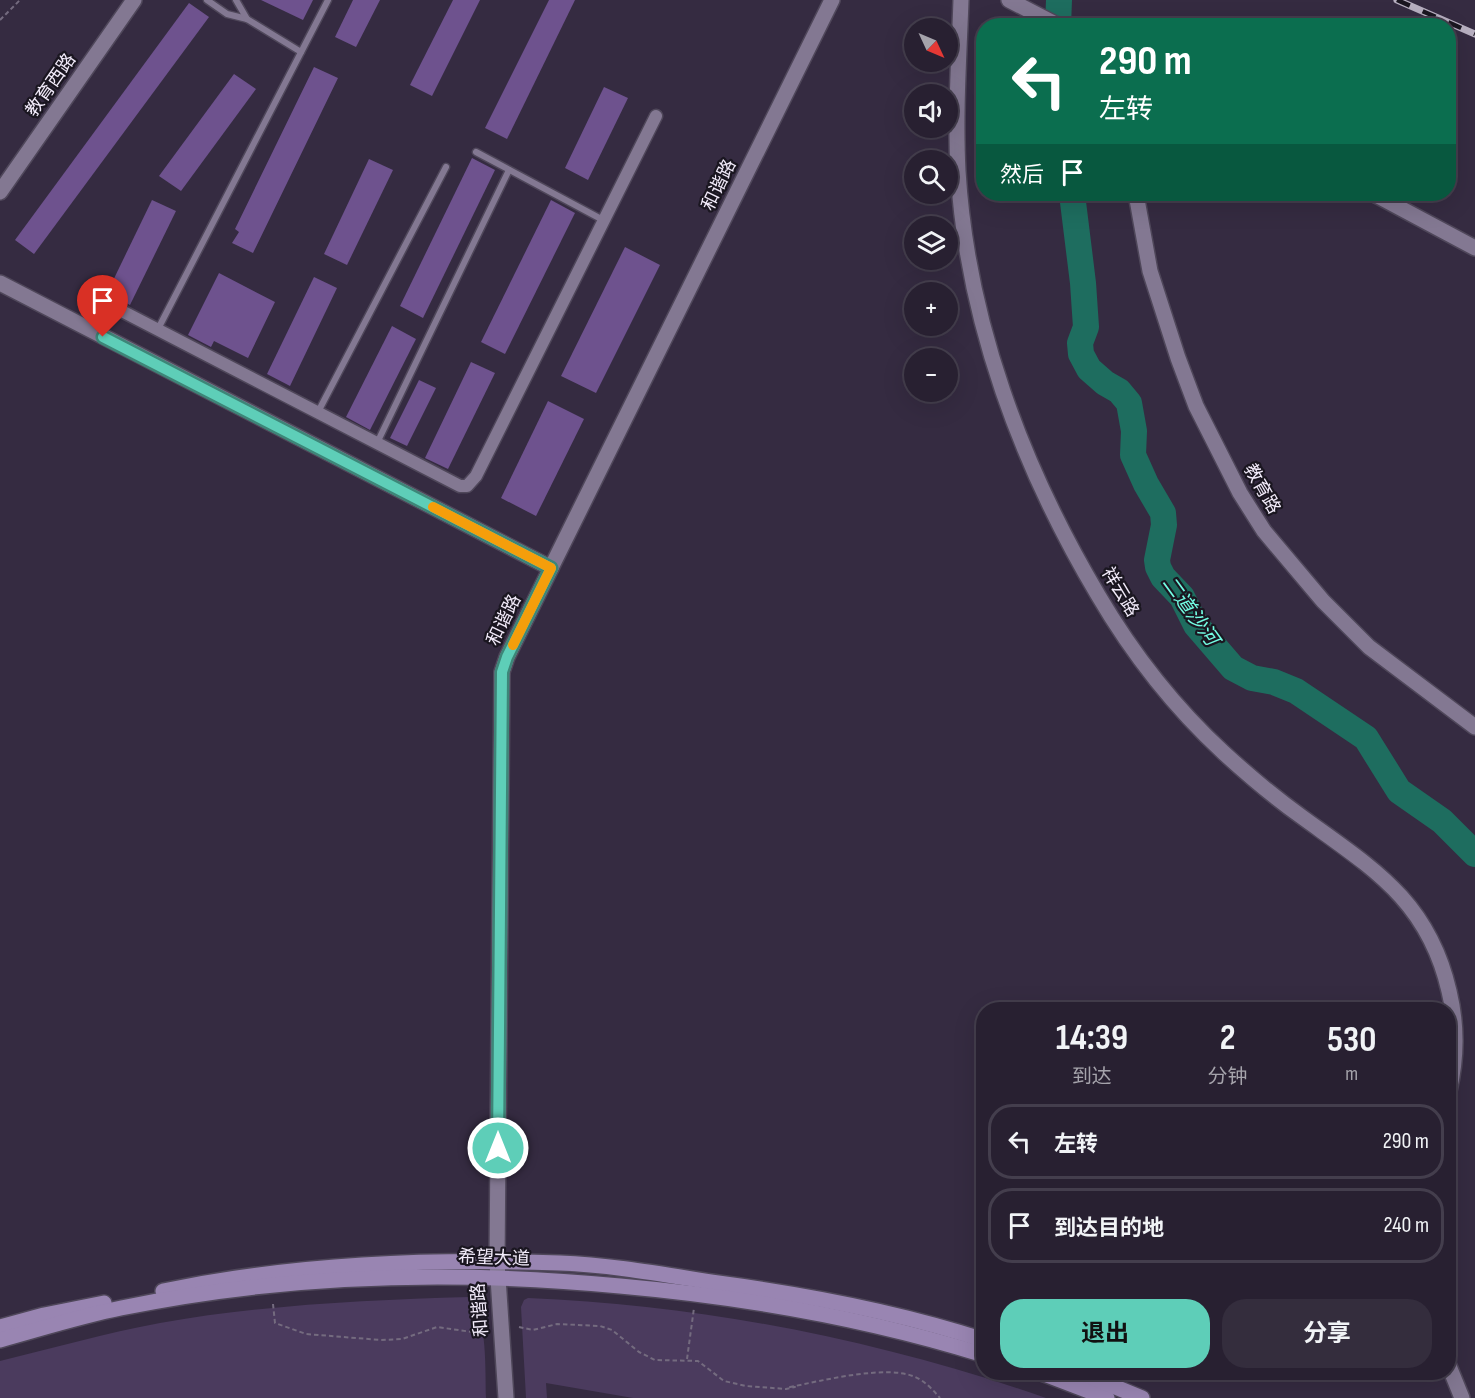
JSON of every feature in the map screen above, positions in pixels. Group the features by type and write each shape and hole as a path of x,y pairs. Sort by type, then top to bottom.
{"main road":[{"name":"希望大道","path":"0,1340 119,1308 265,1287 365,1277 440,1275 562,1263 780,1292 843,1304 976,1337"},
{"name":"希望大道","path":"0,1327 44,1315 225,1278 364,1266 497,1270 773,1303 924,1337 976,1353"},
{"path":"1060,1380 1107,1398"},
{"path":"1098,1380 1142,1398"}],"street":[{"name":"教育西路","path":"0,192 134,0"},
{"name":"和谐路","path":"506,1398 497,1270 502,672 507,657 832,0"},
{"name":"祥云路","path":"962,0 956,129 964,223 979,307 995,363 1006,400 1040,487 1075,556 1124,637 1182,710 1206,736 1263,787 1373,868 1400,894 1424,925 1440,958 1451,1002"},
{"path":"1009,0 1044,18"},
{"path":"116,308 460,486 469,485 656,116"},
{"name":"教育路","path":"1137,201 1150,270 1196,406 1240,493 1264,531 1323,601 1369,647 1475,727"},
{"path":"1387,201 1475,248"},
{"path":"0,283 551,568"},
{"path":"1455,1380 1462,1398"}],"lane":[{"path":"207,0 227,14 247,19 301,52"},
{"path":"236,0 247,19"},
{"path":"158,329 328,0"},
{"path":"476,152 604,221"},
{"path":"318,412 446,167"},
{"path":"377,443 509,170"}],"path":[{"path":"0,20 20,0"},
{"path":"273,1304 275,1323 306,1334 394,1339 409,1337 437,1327 486,1334"},
{"path":"687,1359 694,1308"},
{"path":"519,1327 533,1330 557,1324 600,1326 612,1330 649,1358 687,1359 701,1362 724,1381 758,1388 786,1389 896,1371 915,1377 940,1398"}],"shaded area":[{"path":"469,1297 480,1316 486,1398 0,1398 0,1361 140,1327 198,1317 275,1308"},
{"path":"528,1298 660,1308 790,1329 919,1359 976,1375 976,1380 992,1380 1046,1398 633,1398 546,1383 547,1398 526,1398 521,1307 524,1300"}],"building":[{"path":"261,0 313,0 303,20"},
{"path":"353,0 380,0 356,47 335,37"},
{"path":"453,0 480,0 432,96 410,85"},
{"path":"549,0 575,0 507,139 485,128"},
{"path":"189,3 209,17 34,254 15,240"},
{"path":"314,67 338,78 253,253 232,243 239,232 235,229"},
{"path":"234,74 256,89 181,191 159,176"},
{"path":"604,87 628,98 588,180 565,168"},
{"path":"472,158 495,170 423,318 400,306"},
{"path":"369,159 393,170 347,265 324,254"},
{"path":"152,200 176,211 130,305 107,293"},
{"path":"551,200 575,213 505,354 481,342"},
{"path":"625,247 660,265 596,393 561,376"},
{"path":"219,273 275,302 248,358 214,341 211,347 188,335"},
{"path":"314,277 337,288 290,386 267,374"},
{"path":"392,326 416,339 370,430 346,417"},
{"path":"471,362 495,373 448,469 425,458"},
{"path":"419,380 436,388 407,446 390,438"},
{"path":"548,401 584,419 536,516 501,498"}],"waterway":[{"name":"二道沙河","path":"1058,18 1059,0"},
{"name":"二道沙河","path":"1073,201 1086,327 1080,343 1081,354 1089,369 1105,383 1119,391 1129,403 1134,431 1133,455 1163,513 1164,525 1157,560 1163,577 1182,597 1196,625 1233,668 1252,678 1274,682 1296,691 1366,738 1399,791 1442,821 1475,854"}],"railway":[{"path":"1397,0 1438,18"},
{"path":"1456,26 1475,34"}],"slow traffic":[{"path":"433,507 551,568 513,645"}],"route":[{"path":"103,337 551,568 507,657 502,672 498,1148"}]}
